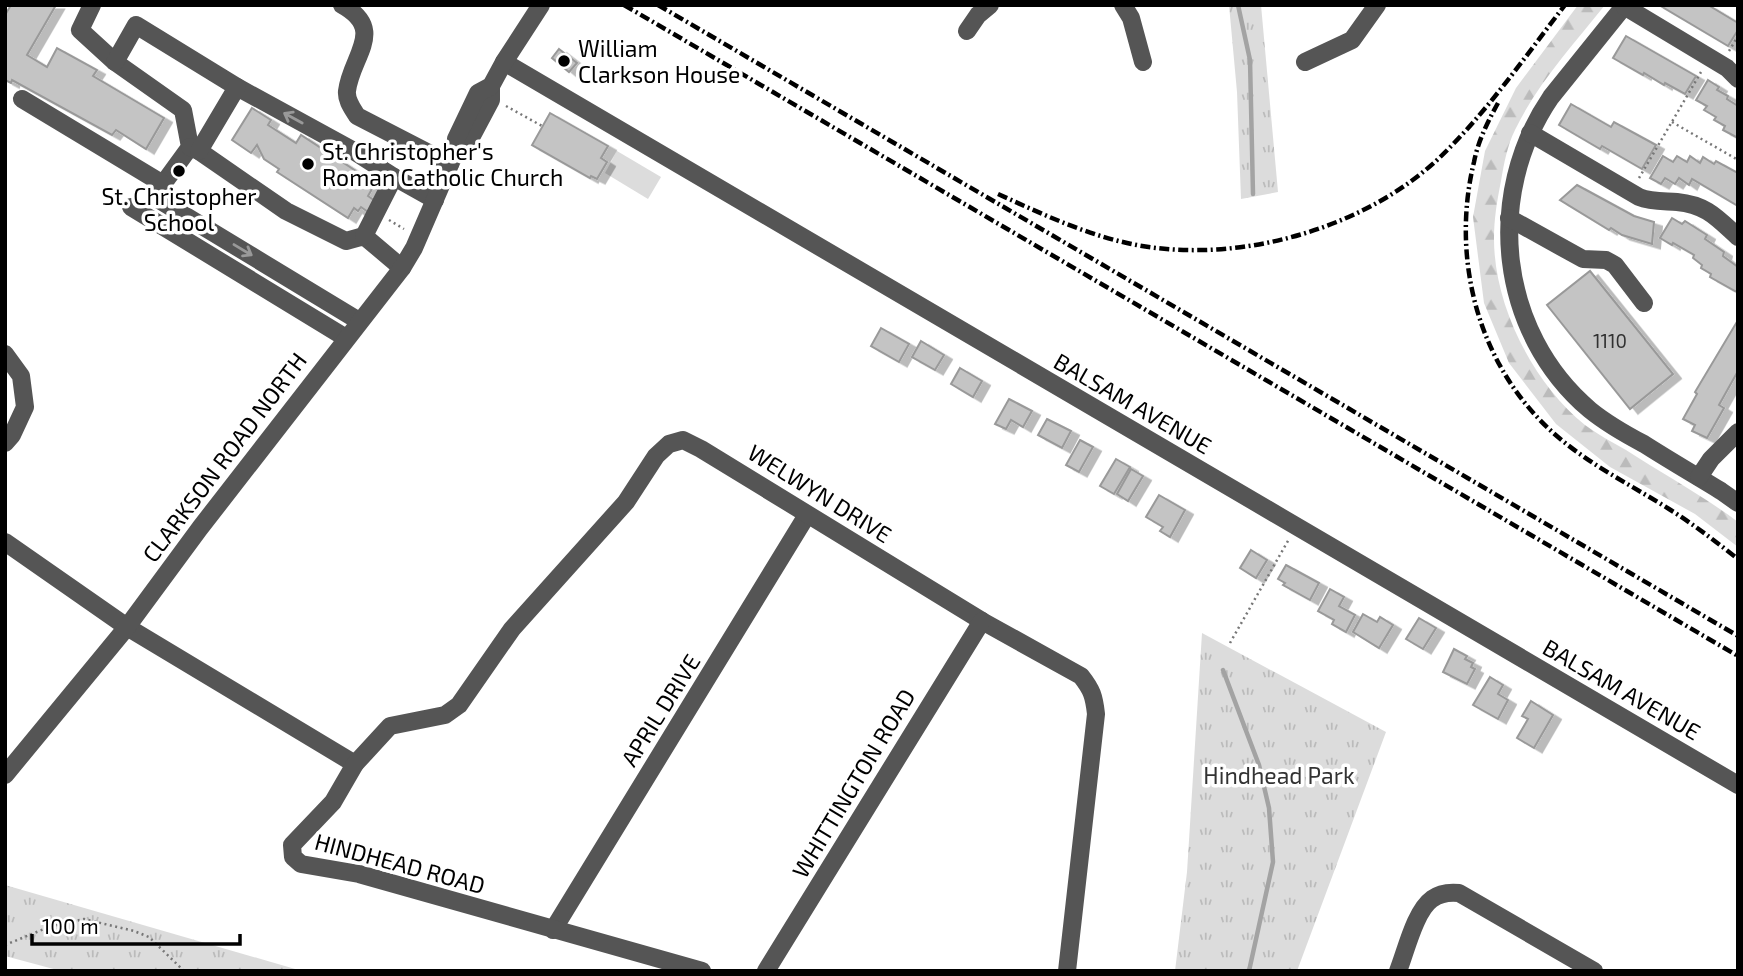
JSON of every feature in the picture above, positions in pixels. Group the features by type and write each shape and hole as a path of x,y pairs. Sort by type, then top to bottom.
{"street":[{"path":"92,5 80,30 115,62 183,110 195,149 286,211 346,241 364,236 394,177"},
{"path":"342,5 355,12 363,24 365,35 347,92 349,104 357,116 453,158"},
{"name":"CLARKSON ROAD NORTH","path":"5,775 127,626 402,268 419,238 453,158 466,147 491,100 504,62 541,5"},
{"path":"967,31 978,15 990,5"},
{"path":"1124,5 1131,18 1143,62"},
{"path":"1305,62 1352,40 1377,5"},
{"path":"1738,79 1710,57 1625,6 1541,112 1530,133 1516,174 1509,218 1509,256 1516,290 1533,336 1552,369 1599,417 1738,503"},
{"path":"115,62 136,24 237,87 352,150 435,200"},
{"name":"BALSAM AVENUE","path":"504,62 1738,785"},
{"path":"237,87 195,149 163,184 156,198 359,321"},
{"path":"22,99 163,184"},
{"path":"1530,133 1648,200 1702,208 1738,237"},
{"path":"131,208 346,338"},
{"path":"1509,218 1583,259 1610,261 1644,303"},
{"path":"364,236 402,268"},
{"path":"5,354 20,376 25,407 8,436"},
{"path":"1699,477 1712,458 1738,432"},
{"name":"WELWYN DRIVE","path":"355,764 390,726 445,715 459,705 512,629 626,502 656,456 669,444 683,440 982,621 1081,676 1094,695 1096,714 1067,971"},
{"name":"APRIL DRIVE","path":"553,930 807,515"},
{"path":"5,542 127,626 355,764"},
{"name":"WHITTINGTON ROAD","path":"766,971 982,621"},
{"name":"HINDHEAD ROAD","path":"355,764 333,802 292,845 293,857 301,864 359,874 702,971"},
{"path":"1398,971 1423,908 1433,898 1446,892 1459,893 1594,971"}],"path":[{"path":"1631,192 1710,57"},
{"path":"494,93 542,126"},
{"path":"1672,122 1738,160"},
{"path":"377,213 419,238"},
{"path":"1230,643 1296,527"},
{"path":"5,945 49,927 84,919 134,930 149,937 184,971"}],"green space":[{"path":"1229,5 1261,5 1278,192 1241,199 1237,92"},
{"path":"1578,5 1605,5 1556,65 1534,97 1515,130 1508,149 1494,232 1501,290 1509,316 1533,365 1566,408 1594,432 1738,522 1738,547 1695,514 1610,467 1556,424 1509,363 1484,303 1473,217 1485,151 1516,88"},
{"path":"617,151 661,177 648,199 605,173"},
{"name":"Hindhead Park","path":"1202,633 1386,732 1297,971 1175,971 1187,872"},
{"path":"5,885 302,971 61,971 5,956"}],"building":[{"path":"11,5 56,5 27,55 47,67 57,48 97,70 93,76 164,118 146,149 116,130 112,135 12,80 11,83 5,80 5,15"},
{"path":"1659,5 1708,5 1738,23 1738,30 1728,46"},
{"path":"1626,36 1696,76 1685,94 1613,58"},
{"name":"William Clarkson House","path":"559,49 577,63 569,72 552,58"},
{"path":"1708,80 1738,106 1738,138 1723,130 1725,126 1704,110 1707,106 1696,100"},
{"path":"1571,104 1611,127 1614,122 1656,145 1642,169 1559,125"},
{"name":"St. Christopher's Roman Catholic Church","path":"252,108 271,120 268,125 296,143 301,135 370,182 368,186 372,189 368,196 378,203 371,214 361,207 358,211 354,208 348,218 277,172 279,169 264,159 257,145 251,153 232,140"},
{"path":"550,113 608,146 601,158 607,162 597,179 591,176 590,178 532,145"},
{"path":"1663,156 1673,162 1677,156 1687,162 1690,156 1700,163 1703,157 1738,173 1738,206 1692,179 1689,185 1679,178 1675,184 1665,178 1661,184 1650,178"},
{"path":"1577,185 1634,216 1654,222 1652,244 1622,235 1611,228 1609,230 1560,200"},
{"path":"1672,218 1682,224 1685,221 1707,235 1705,239 1724,252 1723,256 1738,267 1738,292 1710,277 1711,274 1701,268 1702,265 1693,258 1694,255 1660,238"},
{"path":"1590,271 1673,374 1630,409 1547,305"},
{"path":"1738,320 1738,371 1719,405 1724,408 1707,438 1692,431 1695,425 1683,419 1697,394 1695,392"},
{"path":"881,328 909,344 899,362 871,346"},
{"path":"921,341 944,355 935,370 912,357"},
{"path":"960,368 982,381 973,397 951,384"},
{"path":"1009,399 1032,411 1023,427 1011,420 1006,429 995,424"},
{"path":"1047,419 1071,431 1062,448 1038,435"},
{"path":"1080,440 1093,447 1079,472 1066,465"},
{"path":"1116,459 1130,467 1114,494 1100,486"},
{"path":"1131,469 1143,476 1128,501 1117,494"},
{"path":"1159,495 1185,510 1170,537 1160,531 1163,527 1146,517"},
{"path":"1251,550 1267,560 1256,578 1240,568"},
{"path":"1286,565 1319,583 1310,600 1283,585 1285,583 1278,579"},
{"path":"1330,589 1344,597 1339,606 1355,615 1346,632 1332,624 1334,620 1318,611"},
{"path":"1363,614 1377,622 1380,617 1393,625 1379,648 1353,632"},
{"path":"1419,618 1436,628 1423,649 1406,639"},
{"path":"1454,649 1473,663 1471,667 1475,669 1467,684 1443,672"},
{"path":"1490,677 1503,685 1498,694 1508,700 1498,719 1473,705"},
{"path":"1531,701 1553,715 1534,748 1517,738 1528,719 1522,716"}],"waterway":[{"path":"1238,5 1250,60 1253,194"},
{"path":"1223,670 1259,765 1269,808 1273,862 1249,971"}],"railway":[{"path":"624,5 1738,656"},
{"path":"658,5 1738,636"},
{"path":"998,194 1094,234 1127,243 1167,249 1208,250 1249,246 1291,237 1331,224 1369,207 1405,186 1436,161 1488,105 1565,5"},
{"path":"1498,103 1476,154 1467,199 1469,274 1477,311 1490,346 1508,380 1531,410 1558,437 1598,466 1687,521 1738,559"}],"place":[{"name":"William Clarkson House","path":"564,61"},
{"name":"St. Christopher's Roman Catholic Church","path":"308,164"},
{"name":"St. Christopher School","path":"179,171"}]}
